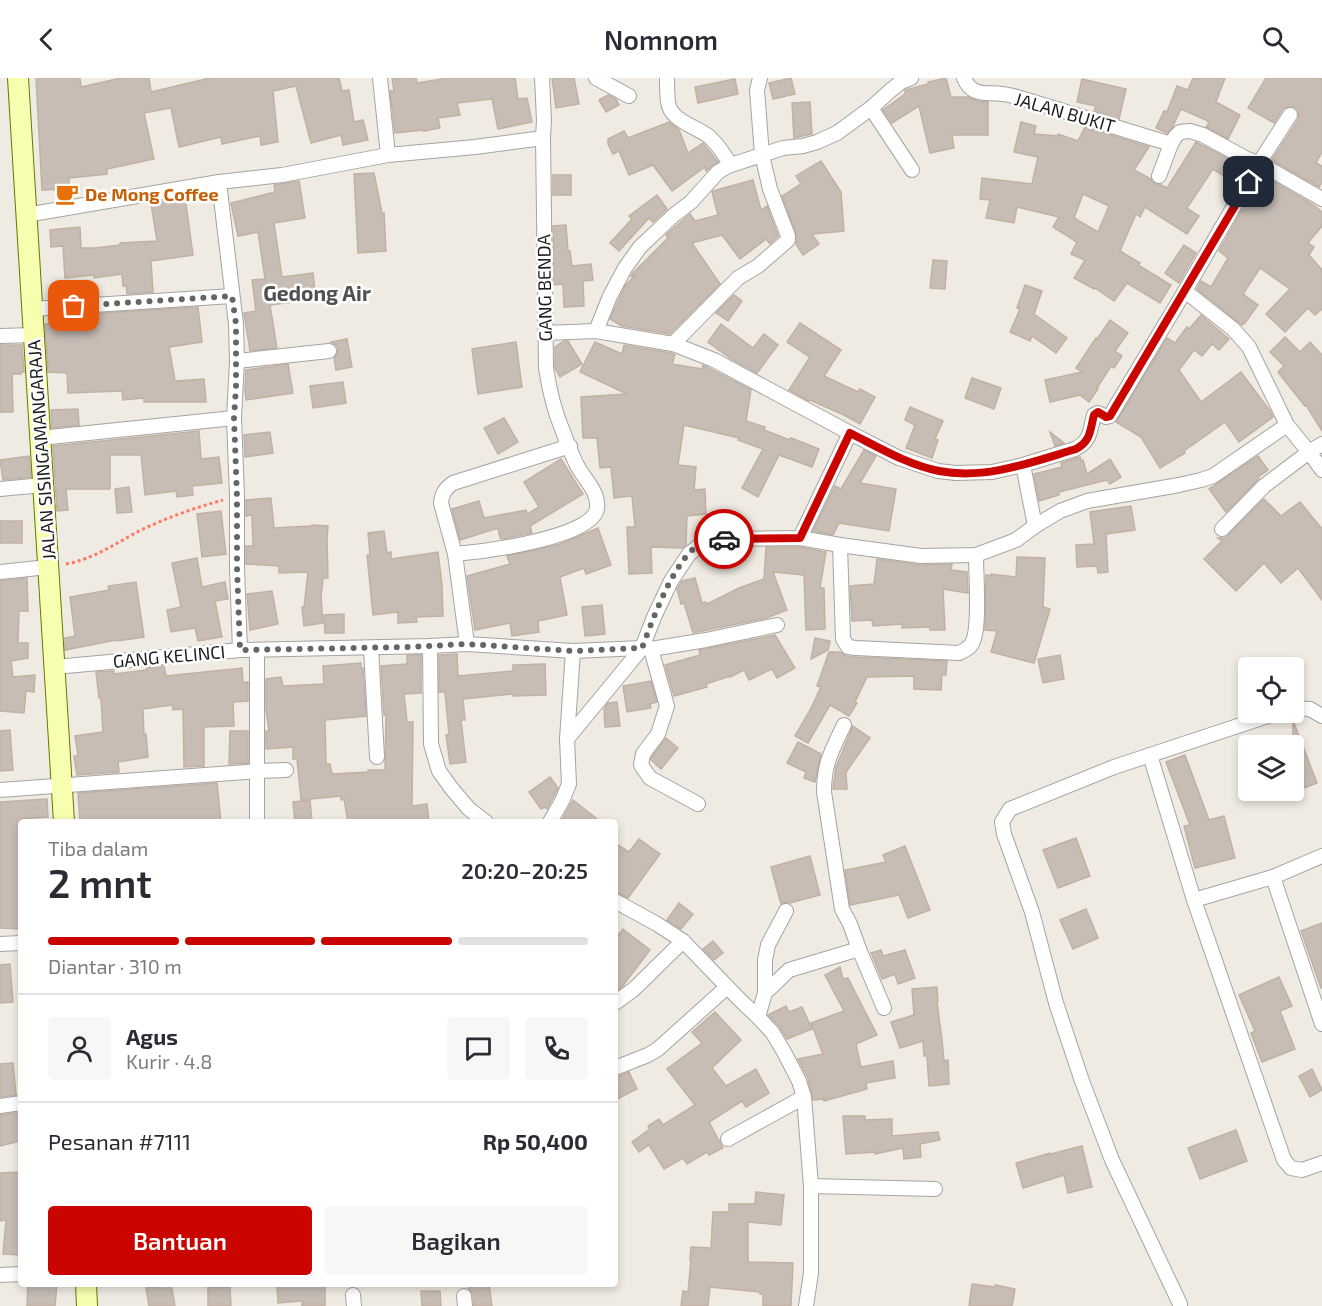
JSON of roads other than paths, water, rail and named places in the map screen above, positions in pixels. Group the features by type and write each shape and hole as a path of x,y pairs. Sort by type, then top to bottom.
{"main road":[{"name":"JALAN SISINGAMANGARAJA","path":"18,78 64,819"},
{"path":"86,1287 87,1306"}],"street":[{"path":"380,78 388,155"},
{"name":"GANG BENDA","path":"455,554 515,546 581,526 589,522 596,514 598,506 592,489 578,468 561,428 548,386 544,333 542,78"},
{"path":"596,78 629,96"},
{"path":"667,78 670,111 676,117 708,135 731,165"},
{"path":"673,344 738,278 758,266 788,240 770,189 762,155 758,90 760,78"},
{"path":"596,330 620,277 640,247 691,202 718,172 731,165 783,148 817,142 837,133 896,86 911,78"},
{"name":"JALAN BUKIT","path":"964,78 969,88 980,93 1017,97 1171,144"},
{"path":"871,108 912,170"},
{"path":"544,333 596,330 673,344 714,360 899,458 938,471 992,472 1023,465 1076,449 1088,438 1094,415 1098,412 1106,417 1110,416 1290,115"},
{"path":"1159,176 1175,137 1180,132 1190,131 1203,135 1322,199"},
{"path":"26,215 219,182 282,175 388,155 543,138"},
{"path":"219,182 236,324 234,418 240,650"},
{"path":"1185,291 1233,329 1249,347 1287,425 1322,470"},
{"path":"32,309 232,296"},
{"path":"0,336 34,335"},
{"path":"237,361 329,351"},
{"path":"40,438 234,418"},
{"path":"567,739 647,648 654,617 671,581 689,554 705,541 800,538 921,556 976,555 1016,540 1060,511 1087,501 1179,485 1214,476 1287,425"},
{"path":"800,538 850,433"},
{"path":"1222,529 1264,486 1322,444"},
{"path":"466,644 455,554 441,503 442,495 453,483 570,446"},
{"path":"1023,465 1035,526"},
{"path":"0,489 43,485"},
{"path":"840,545 843,639 848,647 856,648 959,653 969,648 974,641 976,626 976,555"},
{"path":"0,572 48,567"},
{"name":"GANG KELINCI","path":"55,667 240,650 466,644 573,651 647,648 706,640 777,625"},
{"path":"430,646 430,744 440,771 452,789 469,809 482,819"},
{"path":"371,648 377,757"},
{"path":"647,648 667,706 658,734 643,754 641,765 650,778 698,804"},
{"path":"257,650 257,819"},
{"path":"552,819 569,784 567,739 573,651"},
{"path":"1304,709 1322,716"},
{"path":"1180,1306 1112,1160 1082,1081 1056,1003 1032,912 1004,834 1002,822 1010,809 1114,767 1247,723"},
{"path":"844,725 828,759 824,777 824,792 842,909 884,1008"},
{"path":"1150,755 1194,900 1284,1160 1291,1168 1302,1170 1322,1162"},
{"path":"0,790 286,770"},
{"path":"1194,900 1273,877 1322,856"},
{"path":"1273,877 1322,1024"},
{"path":"618,903 683,941 772,1032 799,1081 804,1097 811,1186 811,1273 806,1306"},
{"path":"758,1017 765,993 765,960 768,945 786,910"},
{"path":"618,1001 634,989 683,941"},
{"path":"0,944 18,942"},
{"path":"765,993 789,970 859,949"},
{"path":"618,1067 658,1049 727,987"},
{"path":"728,1139 804,1097"},
{"path":"0,1106 18,1103"},
{"path":"811,1186 935,1189"},
{"path":"0,1275 18,1274"}],"place":[{"name":"De Mong Coffee","path":"67,194"}],"district":[{"name":"Gedong Air","path":"317,292"}]}
